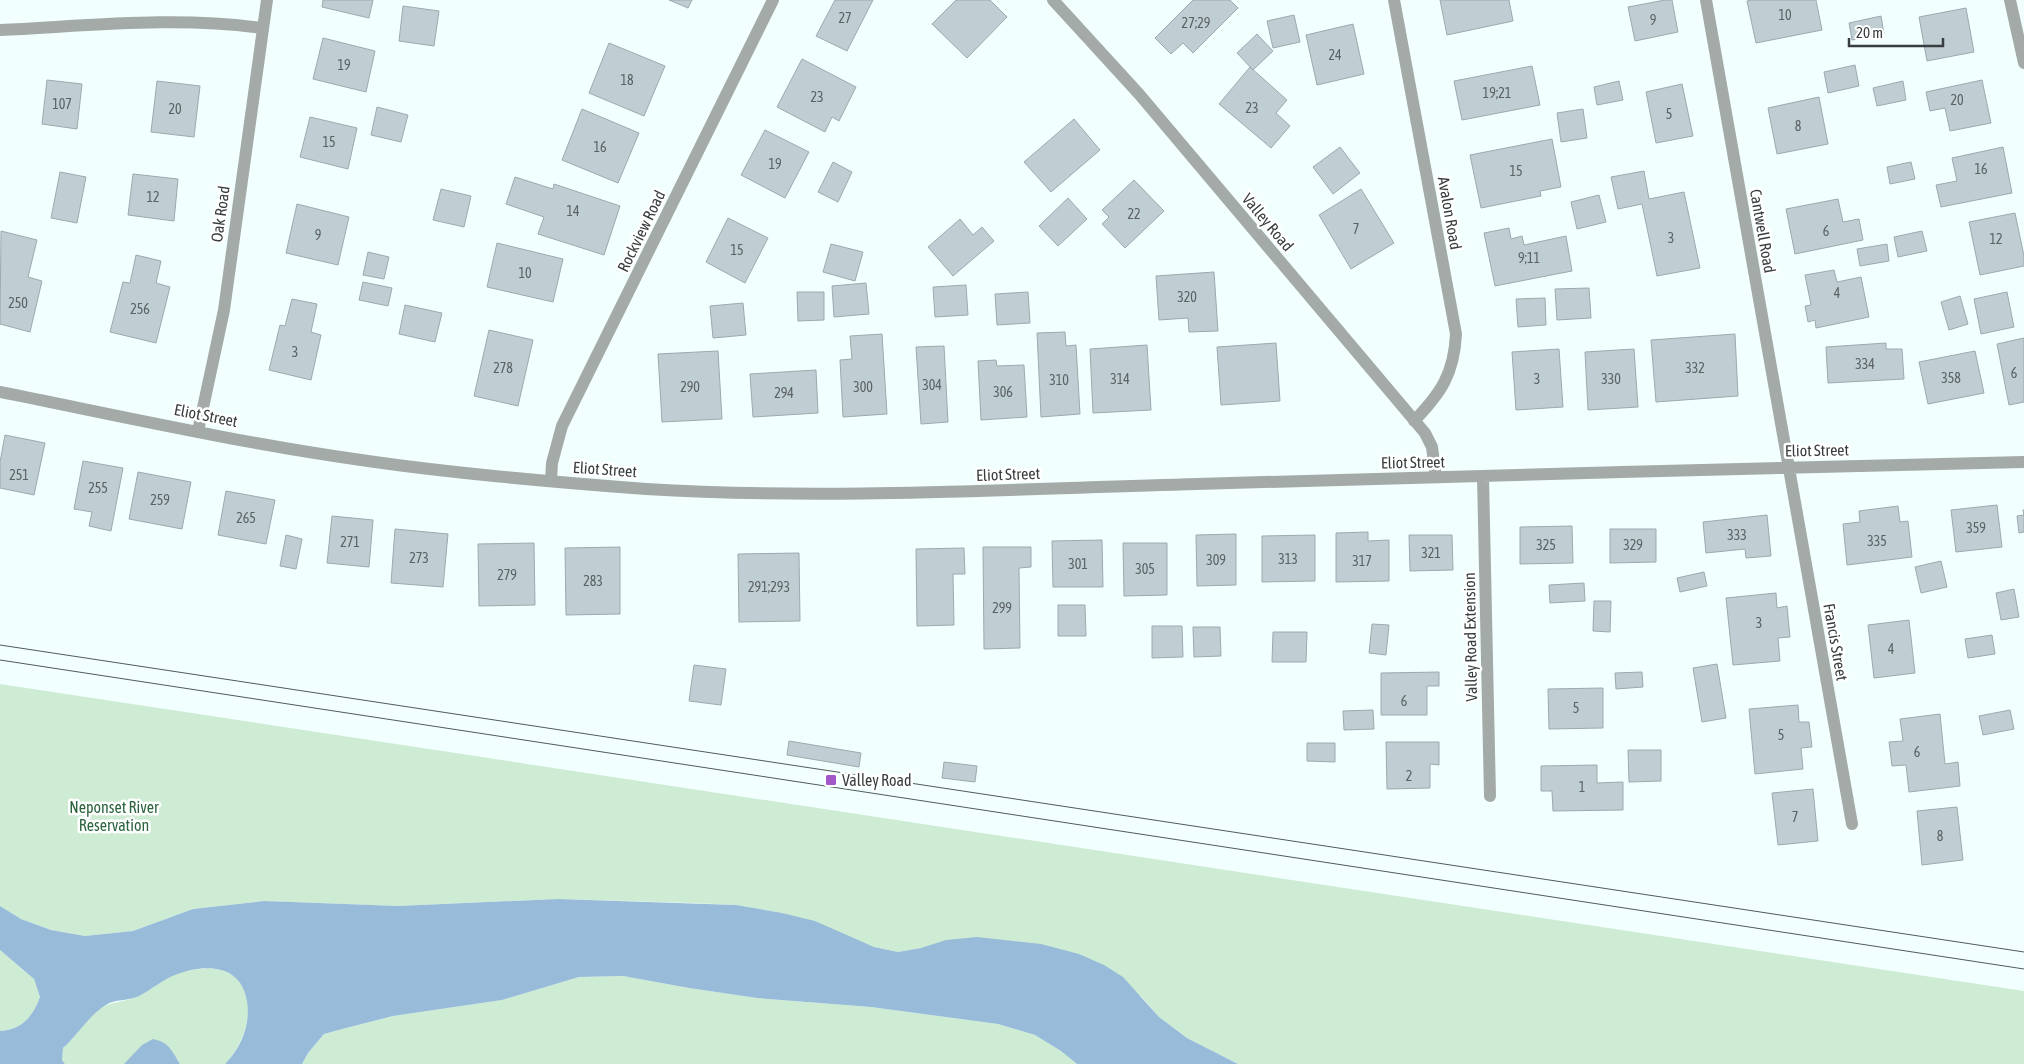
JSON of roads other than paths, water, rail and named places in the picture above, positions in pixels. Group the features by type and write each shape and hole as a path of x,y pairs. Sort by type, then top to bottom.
{"street":[{"name":"Oak Road","path":"198,431 224,310 267,0"},
{"name":"Rockview Road","path":"551,481 552,463 562,426 773,0"},
{"name":"Valley Road","path":"1053,0 1139,94 1425,433 1432,447 1436,477"},
{"name":"Avalon Road","path":"1394,0 1456,334 1454,358 1445,383 1435,398 1414,420"},
{"name":"Cantwell Road","path":"1706,0 1788,467"},
{"path":"2010,0 2024,63"},
{"path":"0,30 169,22 219,23 262,28"},
{"name":"Eliot Street","path":"0,392 363,461 435,471 682,491 795,494 930,492 2024,462"},
{"name":"Francis Street","path":"1788,467 1852,824"},
{"name":"Valley Road Extension","path":"1482,477 1490,796"}],"water":[{"path":"558,899 736,905 815,921 874,947 898,952 921,948 946,940 977,937 1041,944 1079,954 1104,965 1123,977 1159,1017 1187,1038 1238,1064 1077,1064 1061,1051 1035,1035 998,1024 871,1007 757,998 623,976 579,977 502,1000 393,1016 324,1034 308,1053 302,1064 225,1064 236,1051 244,1035 248,1018 247,1001 243,989 229,973 209,968 186,971 175,975 139,996 113,1002 100,1009 63,1048 62,1060 65,1064 0,1064 0,1031 15,1028 26,1021 40,997 34,979 0,950 0,906 21,919 51,930 85,936 133,931 193,909 264,901 398,906"},
{"path":"153,1039 163,1042 172,1051 180,1064 124,1064 142,1045"}],"tram line":[{"path":"0,645 2024,952"},
{"path":"0,660 2024,969"}],"place":[{"name":"Valley Road","path":"831,780"}],"park label":[{"name":"Neponset River Reservation","path":"114,816"}]}
